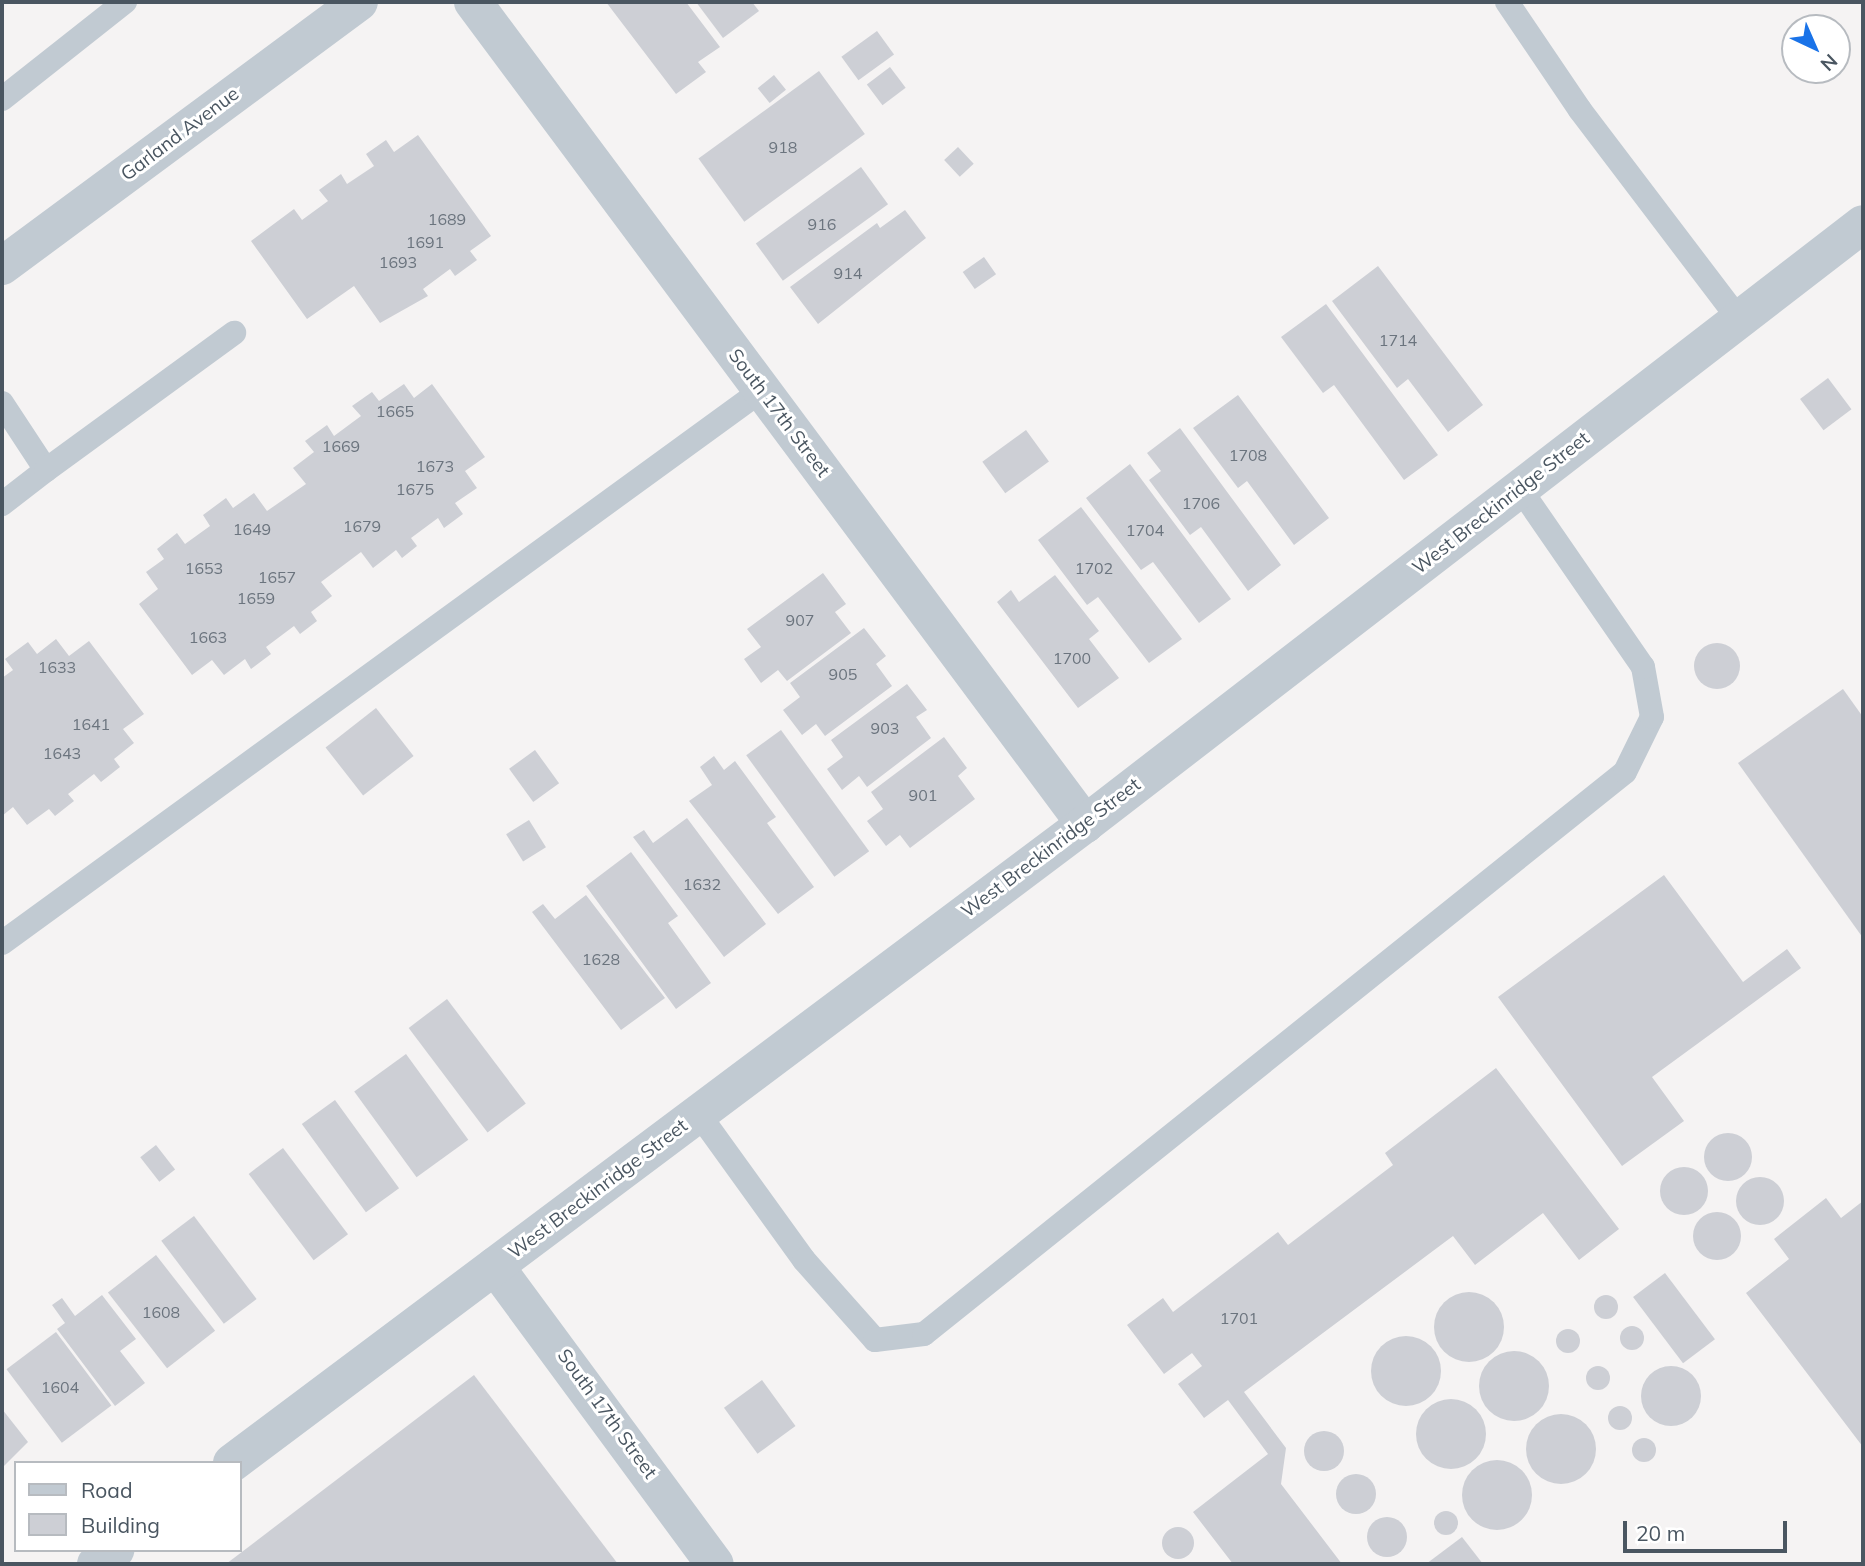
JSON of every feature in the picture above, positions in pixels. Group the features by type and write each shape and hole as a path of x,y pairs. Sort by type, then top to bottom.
{"street":[{"name":"Garland Avenue","path":"2,266 359,2"},
{"name":"South 17th Street","path":"473,2 1085,824"},
{"name":"West Breckinridge Street","path":"235,1461 1085,824 1863,224"},
{"name":"South 17th Street","path":"495,1266 715,1564"},
{"path":"96,1564 112,1552"}],"lane":[{"path":"2,99 125,2"},
{"path":"1507,2 1580,110 1740,321"},
{"path":"2,504 234,333"},
{"path":"2,943 762,390"},
{"path":"2,403 46,470"},
{"path":"698,1113 804,1260 875,1340 923,1334 1625,772 1652,717 1643,667 1520,489"}],"building":[{"path":"606,2 686,2 720,47 698,62 706,72 676,94"},
{"path":"696,2 752,2 759,11 723,38"},
{"path":"877,31 894,54 858,80 841,57"},
{"path":"890,67 906,88 882,105 867,84"},
{"path":"819,71 865,134 744,222 698,159"},
{"path":"774,75 786,90 770,103 758,88"},
{"path":"418,135 491,236 470,251 477,260 455,276 450,269 423,289 428,296 380,323 354,286 307,319 251,241 294,209 302,220 328,201 319,190 341,174 347,184 374,166 366,154 386,140 394,152"},
{"path":"958,147 974,164 960,177 944,160"},
{"path":"861,167 888,204 783,281 756,243"},
{"path":"905,210 926,238 818,324 790,287 877,223 880,228"},
{"path":"984,257 996,274 975,289 963,272"},
{"path":"1378,266 1483,405 1448,432 1408,379 1397,388 1332,301"},
{"path":"1326,304 1438,455 1404,480 1334,385 1323,393 1281,337"},
{"path":"1828,378 1851,409 1824,430 1800,399"},
{"path":"404,384 414,398 432,384 485,457 465,471 477,488 455,503 463,514 444,528 438,518 411,538 417,546 402,558 396,550 373,568 361,552 321,582 332,596 311,612 317,621 300,634 294,626 266,647 271,654 251,669 245,659 224,675 212,660 192,675 139,604 158,589 146,572 164,559 157,549 177,533 185,544 210,526 203,515 226,498 233,508 254,493 267,511 306,484 293,468 314,452 305,441 327,425 334,436 361,416 352,406 372,392 379,401"},
{"path":"1238,395 1329,518 1294,545 1247,481 1238,488 1193,428"},
{"path":"1180,428 1281,565 1248,591 1201,527 1190,535 1149,480 1161,471 1147,453"},
{"path":"1026,430 1049,462 1005,493 982,462"},
{"path":"1130,464 1231,599 1199,623 1153,562 1141,570 1086,498"},
{"path":"1081,507 1182,639 1149,663 1098,597 1087,605 1038,540"},
{"path":"823,573 846,604 835,612 851,633 787,681 778,670 761,683 744,659 761,647 747,629"},
{"path":"1055,575 1099,631 1089,639 1119,678 1078,708 997,602 1011,590 1019,602"},
{"path":"864,628 886,656 876,664 892,686 825,736 816,724 802,735 783,710 800,697 790,683"},
{"path":"56,639 69,656 89,641 144,714 123,729 134,743 114,759 120,767 101,782 94,774 68,794 74,801 55,816 49,809 27,825 13,807 2,816 2,678 13,670 5,659 28,642 37,654"},
{"path":"1717,643 1734,649 1740,666 1734,683 1717,689 1700,683 1694,666 1700,649"},
{"path":"907,684 927,710 916,717 931,738 867,787 859,776 842,790 827,769 843,757 831,740"},
{"path":"1843,689 1863,717 1863,938 1738,763"},
{"path":"376,708 414,756 363,795 326,747"},
{"path":"781,730 869,851 834,877 746,755"},
{"path":"944,737 967,768 958,776 975,799 910,848 900,835 886,846 867,821 883,809 871,792"},
{"path":"535,750 559,783 533,802 509,769"},
{"path":"714,756 724,770 735,761 776,817 767,823 814,887 778,914 689,801 712,785 700,767"},
{"path":"687,818 766,924 724,957 633,837 644,830 653,843"},
{"path":"529,820 546,847 523,861 506,834"},
{"path":"631,852 678,916 668,923 711,983 676,1009 586,886"},
{"path":"1664,875 1743,982 1787,949 1801,968 1652,1077 1684,1121 1622,1166 1498,997"},
{"path":"586,895 665,998 621,1030 532,912 543,904 555,919"},
{"path":"447,999 526,1104 488,1133 409,1028"},
{"path":"406,1054 468,1140 417,1177 354,1092"},
{"path":"1496,1068 1619,1229 1579,1260 1543,1213 1475,1265 1453,1236 1244,1392 1286,1448 1281,1484 1342,1564 1233,1564 1193,1512 1268,1454 1228,1400 1204,1418 1178,1384 1202,1366 1192,1353 1164,1374 1127,1325 1163,1298 1173,1312 1278,1232 1288,1245 1393,1165 1385,1153"},
{"path":"335,1100 399,1188 366,1212 302,1124"},
{"path":"1728,1133 1745,1140 1752,1157 1745,1174 1728,1181 1711,1174 1704,1157 1711,1140"},
{"path":"156,1145 175,1169 159,1182 140,1157"},
{"path":"283,1148 348,1234 314,1260 249,1174"},
{"path":"1684,1167 1701,1174 1708,1191 1701,1208 1684,1215 1667,1208 1660,1191 1667,1174"},
{"path":"1760,1177 1777,1184 1784,1201 1777,1218 1760,1225 1743,1218 1736,1201 1743,1184"},
{"path":"1826,1198 1841,1218 1863,1201 1863,1447 1746,1293 1789,1259 1774,1239"},
{"path":"1717,1212 1734,1219 1741,1236 1734,1253 1717,1260 1700,1253 1693,1236 1700,1219"},
{"path":"194,1216 257,1299 224,1324 161,1241"},
{"path":"156,1255 215,1331 167,1368 108,1293"},
{"path":"1665,1273 1715,1339 1683,1363 1633,1297"},
{"path":"1469,1292 1494,1302 1504,1327 1494,1352 1469,1362 1444,1352 1434,1327 1444,1302"},
{"path":"102,1295 136,1339 120,1351 145,1383 115,1406 57,1329 65,1323 52,1305 62,1298 75,1316"},
{"path":"1606,1295 1615,1298 1618,1307 1615,1316 1606,1319 1597,1316 1594,1307 1597,1298"},
{"path":"1632,1326 1641,1329 1644,1338 1641,1347 1632,1350 1623,1347 1620,1338 1623,1329"},
{"path":"1568,1329 1577,1332 1580,1341 1577,1350 1568,1353 1559,1350 1556,1341 1559,1332"},
{"path":"56,1332 111,1405 62,1443 6,1369"},
{"path":"1406,1336 1431,1346 1441,1371 1431,1396 1406,1406 1381,1396 1371,1371 1381,1346"},
{"path":"1514,1351 1539,1361 1549,1386 1539,1411 1514,1421 1489,1411 1479,1386 1489,1361"},
{"path":"1598,1366 1607,1369 1610,1378 1607,1387 1598,1390 1589,1387 1586,1378 1589,1369"},
{"path":"1671,1366 1692,1375 1701,1396 1692,1417 1671,1426 1650,1417 1641,1396 1650,1375"},
{"path":"474,1375 618,1564 226,1564"},
{"path":"762,1380 796,1426 757,1454 724,1408"},
{"path":"1451,1399 1476,1409 1486,1434 1476,1459 1451,1469 1426,1459 1416,1434 1426,1409"},
{"path":"1620,1406 1629,1409 1632,1418 1629,1427 1620,1430 1611,1427 1608,1418 1611,1409"},
{"path":"2,1409 28,1442 2,1468"},
{"path":"1561,1414 1586,1424 1596,1449 1586,1474 1561,1484 1536,1474 1526,1449 1536,1424"},
{"path":"1324,1431 1338,1437 1344,1451 1338,1465 1324,1471 1310,1465 1304,1451 1310,1437"},
{"path":"1644,1438 1653,1441 1656,1450 1653,1459 1644,1462 1635,1459 1632,1450 1635,1441"},
{"path":"1497,1460 1522,1470 1532,1495 1522,1520 1497,1530 1472,1520 1462,1495 1472,1470"},
{"path":"1356,1474 1370,1480 1376,1494 1370,1508 1356,1514 1342,1508 1336,1494 1342,1480"},
{"path":"1446,1511 1455,1514 1458,1523 1455,1532 1446,1535 1437,1532 1434,1523 1437,1514"},
{"path":"1387,1517 1401,1523 1407,1537 1401,1551 1387,1557 1373,1551 1367,1537 1373,1523"},
{"path":"1178,1527 1190,1531 1194,1543 1190,1555 1178,1559 1166,1555 1162,1543 1166,1531"},
{"path":"1462,1537 1483,1564 1426,1564"}]}
